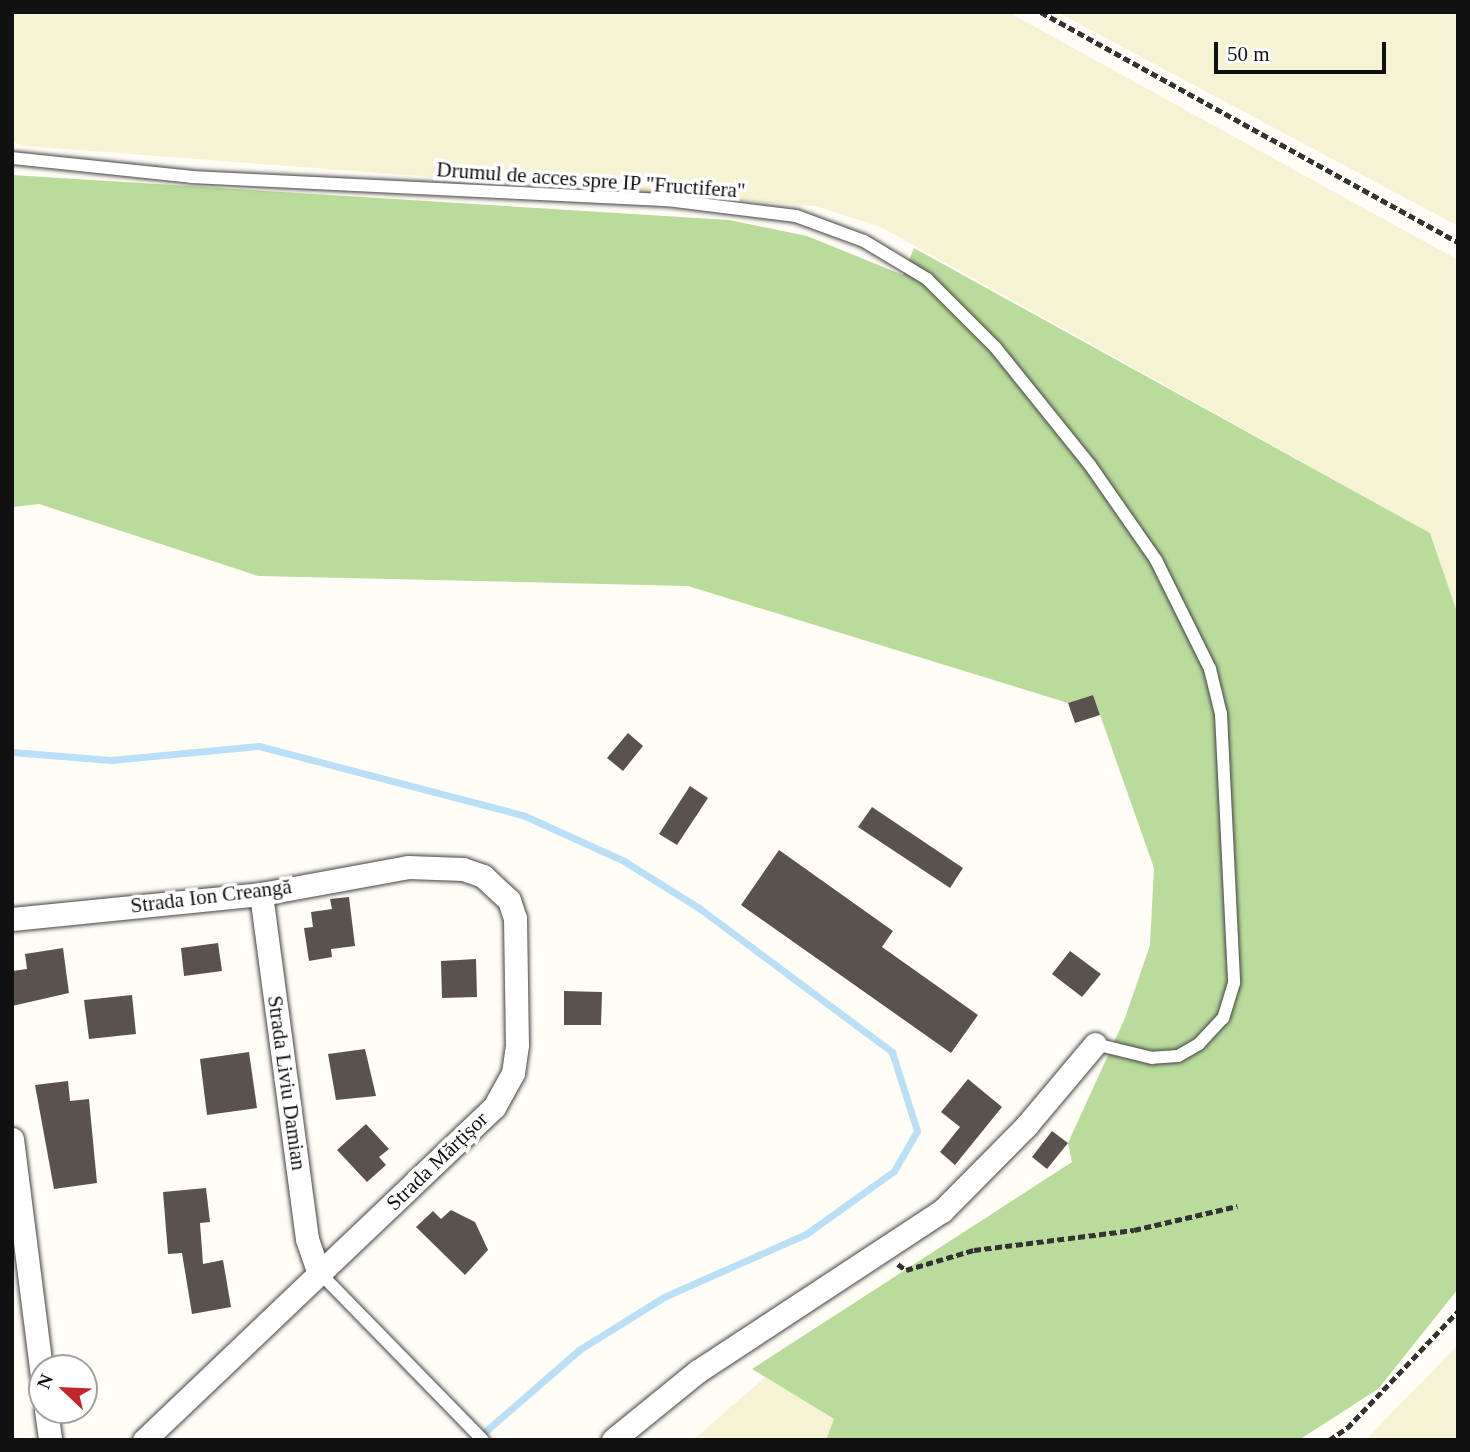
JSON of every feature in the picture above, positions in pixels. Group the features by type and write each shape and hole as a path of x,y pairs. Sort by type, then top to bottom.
{"street":[{"name":"Strada Ion Creangă","path":"12,919 261,894 408,867"},
{"name":"Strada Mărțișor","path":"144,1440 318,1271 461,1142 494,1107 513,1073 519,1006 515,918 509,900 483,876 463,869 408,867"},
{"name":"Strada Liviu Damian","path":"261,894 307,1239 318,1271"},
{"path":"613,1440 698,1371 942,1211 1026,1126 1096,1044"},
{"path":"12,1139 39,1354"}],"lane":[{"name":"Drumul de acces spre IP \"Fructifera\"","path":"12,158 192,177 667,200 796,215 864,241 927,279 995,347 1090,465 1156,560 1210,670 1221,714 1234,983 1223,1018 1199,1044 1178,1056 1152,1058 1096,1044"},
{"path":"318,1271 460,1413 483,1440"}],"path":[{"path":"1041,12 1458,242"},
{"path":"880,1252 906,1270 974,1250 1135,1230 1237,1206"},
{"path":"1329,1440 1347,1428 1458,1311"}],"shaded area":[{"path":"12,12 1008,12 1458,260 1458,615 1430,533 881,227 815,206 25,146 12,142"},
{"path":"1057,12 1458,12 1458,226"},
{"path":"1458,1345 1458,1440 1365,1440"},
{"path":"765,1377 835,1420 826,1440 693,1440"}],"green space":[{"path":"12,175 729,220 807,236 903,275 914,248 1430,533 1458,615 1458,1289 1378,1389 1299,1440 826,1440 834,1419 752,1369 1072,1162 1068,1143 1125,1018 1150,945 1154,868 1093,695 1068,703 688,586 258,576 39,504 12,507"}],"building":[{"path":"1093,695 1100,715 1075,723 1068,703"},
{"path":"628,733 643,746 623,771 607,758"},
{"path":"690,786 708,798 677,845 659,834"},
{"path":"872,807 963,868 950,888 858,827"},
{"path":"779,850 893,931 882,947 978,1015 951,1053 741,905"},
{"path":"349,897 355,946 331,949 332,957 309,961 304,928 313,927 311,912 332,909 330,899"},
{"path":"218,943 222,971 184,976 181,948"},
{"path":"63,948 69,993 12,1006 12,971 27,969 25,954"},
{"path":"1070,951 1101,974 1082,997 1052,974"},
{"path":"476,959 477,997 442,998 441,961"},
{"path":"564,991 602,992 601,1025 564,1025"},
{"path":"132,995 136,1034 89,1039 84,1000"},
{"path":"365,1049 376,1096 336,1100 328,1054"},
{"path":"249,1052 257,1108 207,1115 200,1059"},
{"path":"968,1079 1002,1107 955,1165 940,1152 960,1127 941,1112"},
{"path":"68,1081 70,1101 89,1099 97,1183 54,1189 35,1085"},
{"path":"366,1124 389,1149 379,1157 386,1165 367,1182 337,1150"},
{"path":"1052,1131 1068,1143 1047,1169 1032,1157"},
{"path":"206,1188 210,1222 200,1223 203,1264 223,1260 231,1307 192,1314 182,1253 168,1254 163,1192"},
{"path":"451,1210 475,1222 488,1250 465,1275 416,1227 433,1211 441,1219"}],"waterway":[{"path":"12,752 111,760 259,746 525,816 624,861 699,908 892,1052 917,1131 894,1171 806,1234 664,1297 579,1350 479,1437"}]}
